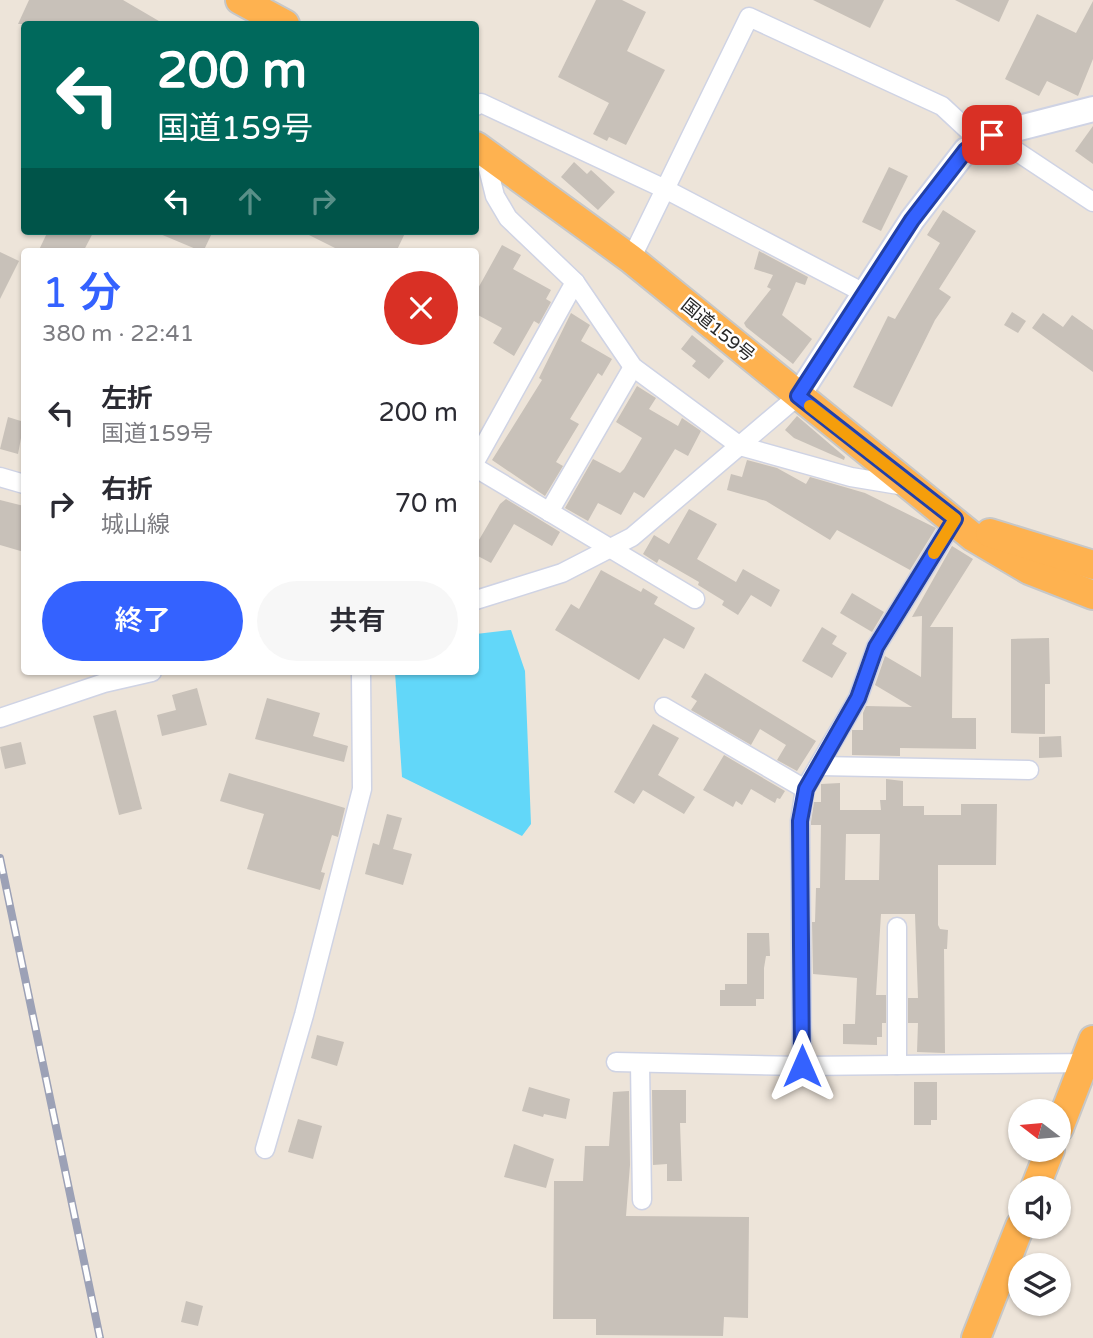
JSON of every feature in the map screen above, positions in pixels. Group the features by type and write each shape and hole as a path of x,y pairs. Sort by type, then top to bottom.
{"highway":[{"path":"240,0 279,21"},
{"name":"国道159号","path":"480,149 631,259 798,396 955,519 973,537 1030,570 1093,595"},
{"name":"国道159号","path":"955,519 1018,543 1093,565"},
{"path":"1071,1100 1090,1055"},
{"path":"976,1338 1015,1239"}],"main road":[{"path":"798,396 912,220 966,150 1093,109"}],"street":[{"path":"631,259 748,17 942,106 988,141 1093,202"},
{"path":"479,104 665,188 864,293"},
{"path":"480,149 495,196 508,218 575,282 633,368 740,446 851,477 915,488"},
{"path":"479,455 575,282"},
{"path":"549,512 633,368"},
{"path":"479,599 562,573 632,537 798,396"},
{"path":"479,470 695,599"},
{"path":"0,477 21,483"},
{"path":"802,1066 800,821 806,789 858,698 876,647 955,519"},
{"path":"0,718 104,683 139,675"},
{"path":"265,1149 304,1015 362,789 362,675"},
{"path":"664,707 806,789"},
{"path":"819,766 1029,770"},
{"path":"897,927 897,1065"},
{"path":"616,1062 897,1065 1090,1055"},
{"path":"640,1063 642,1200"}],"water":[{"path":"511,630 525,671 531,824 522,836 402,777 395,675 479,675 479,634"}],"building":[{"path":"29,0 123,0 159,21 21,21 21,24 18,24"},
{"path":"596,0 622,0 646,12 627,51 665,70 626,145 609,137 607,141 593,134 609,103 558,77"},
{"path":"813,0 884,0 870,28"},
{"path":"955,0 1009,0 999,22"},
{"path":"1093,1 1093,59 1078,96 1047,81 1039,96 1005,79 1037,14 1076,33"},
{"path":"1093,126 1093,164 1075,151"},
{"path":"574,162 587,174 591,170 615,192 598,210 561,177"},
{"path":"889,167 908,176 881,231 862,222"},
{"path":"943,210 976,231 939,289 951,297 935,320 892,407 853,387 888,316 895,319 940,243 927,235"},
{"path":"46,235 92,235 85,248 40,248"},
{"path":"163,235 211,235 205,248 193,248"},
{"path":"309,235 404,235 398,248 335,248"},
{"path":"502,245 521,255 513,269 551,290 546,299 551,302 539,324 534,321 514,356 493,343 502,328 479,316 479,287"},
{"path":"759,251 808,277 805,285 796,282 782,315 812,339 793,364 744,323 771,289 767,287 773,275 754,269"},
{"path":"0,252 19,261 0,299"},
{"path":"1012,312 1026,321 1018,333 1004,325"},
{"path":"571,313 590,325 581,341 612,359 602,376 598,373 570,419 579,424 556,462 563,466 545,496 492,460 542,380 539,378"},
{"path":"1043,313 1063,327 1072,315 1093,330 1093,372 1032,328"},
{"path":"692,335 724,361 709,379 692,366 696,361 681,349"},
{"path":"637,386 656,398 649,409 678,426 682,418 701,431 688,456 675,449 644,498 634,492 621,515 598,503 588,521 565,508 593,459 620,473 624,469 642,438 616,422"},
{"path":"797,416 845,457 844,460 794,438 785,430"},
{"path":"8,417 21,421 18,454 0,449"},
{"path":"747,460 777,468 806,484 810,477 865,493 936,528 910,570 837,530 830,540 766,501 727,490 731,474 742,477"},
{"path":"506,499 560,532 552,546 514,524 491,563 479,557 479,540 500,504"},
{"path":"0,500 21,505 21,551 0,545"},
{"path":"689,509 717,524 697,559 736,582 743,569 780,590 771,607 751,595 738,615 722,605 724,601 698,585 699,582 659,559 657,563 643,554 654,535 669,544"},
{"path":"952,546 973,559 930,627 953,627 952,718 976,718 976,749 900,748 900,756 852,755 852,730 863,730 863,713 866,706 912,707 875,685 885,656 921,677 922,616 912,617"},
{"path":"601,570 641,592 643,588 658,597 654,604 695,628 684,649 664,638 639,680 555,630 571,604 579,609"},
{"path":"852,593 884,612 872,632 840,613"},
{"path":"822,627 837,636 832,644 847,653 832,678 802,661"},
{"path":"1049,638 1050,684 1045,684 1045,734 1011,733 1011,639"},
{"path":"705,673 816,741 797,771 777,760 786,745 760,729 751,745 691,710 697,701 691,697"},
{"path":"197,688 207,725 162,736 157,715 176,710 172,695"},
{"path":"267,698 320,713 313,736 348,746 344,762 255,739"},
{"path":"116,710 142,809 119,815 93,716"},
{"path":"653,724 679,738 658,775 695,797 684,814 643,790 634,804 614,792"},
{"path":"1061,736 1062,757 1039,758 1039,737"},
{"path":"21,742 26,764 5,769 0,747"},
{"path":"724,755 785,791 780,799 777,798 775,803 751,789 742,805 736,801 733,807 703,790"},
{"path":"229,773 345,808 338,837 332,835 321,872 325,873 320,890 247,869 264,814 220,801"},
{"path":"886,779 903,781 903,806 924,806 924,815 961,815 961,804 997,804 996,865 938,865 938,925 940,929 948,930 947,949 944,949 945,1053 917,1052 918,1023 908,1023 908,998 918,998 915,914 881,914 876,995 886,995 886,1023 882,1023 882,1037 877,1037 877,1045 843,1044 843,1024 855,1024 857,978 813,974 812,922 815,922 816,888 820,888 821,825 811,825 811,822 814,802 821,802 821,784 840,783 840,810 881,810 880,800 886,800","holes":["846,834 880,834 879,880 845,880"]},
{"path":"387,814 402,818 393,849 412,854 403,885 365,874 373,843 379,845"},
{"path":"747,933 769,933 770,956 766,956 764,968 764,999 756,999 756,1006 720,1006 720,990 725,990 725,984 747,984"},
{"path":"317,1035 344,1042 337,1066 311,1058"},
{"path":"914,1082 937,1082 937,1120 931,1120 931,1125 914,1125"},
{"path":"529,1087 570,1099 566,1119 544,1114 543,1117 522,1111"},
{"path":"652,1090 686,1090 686,1123 680,1123 682,1181 667,1181 667,1164 653,1165"},
{"path":"629,1091 630,1165 626,1216 749,1217 748,1318 724,1317 723,1336 596,1335 596,1319 553,1319 554,1181 583,1181 585,1146 609,1146 613,1092"},
{"path":"298,1119 322,1126 313,1159 288,1152"},
{"path":"514,1144 554,1159 546,1188 504,1177"},
{"path":"186,1301 203,1306 198,1326 181,1322"}],"railway":[{"path":"0,858 100,1338"}],"slow traffic":[{"path":"810,406 955,519 934,553"}],"route":[{"path":"802,1066 800,821 806,789 858,698 876,647 955,519 798,396 912,220 966,150 985,146 992,135"}]}
